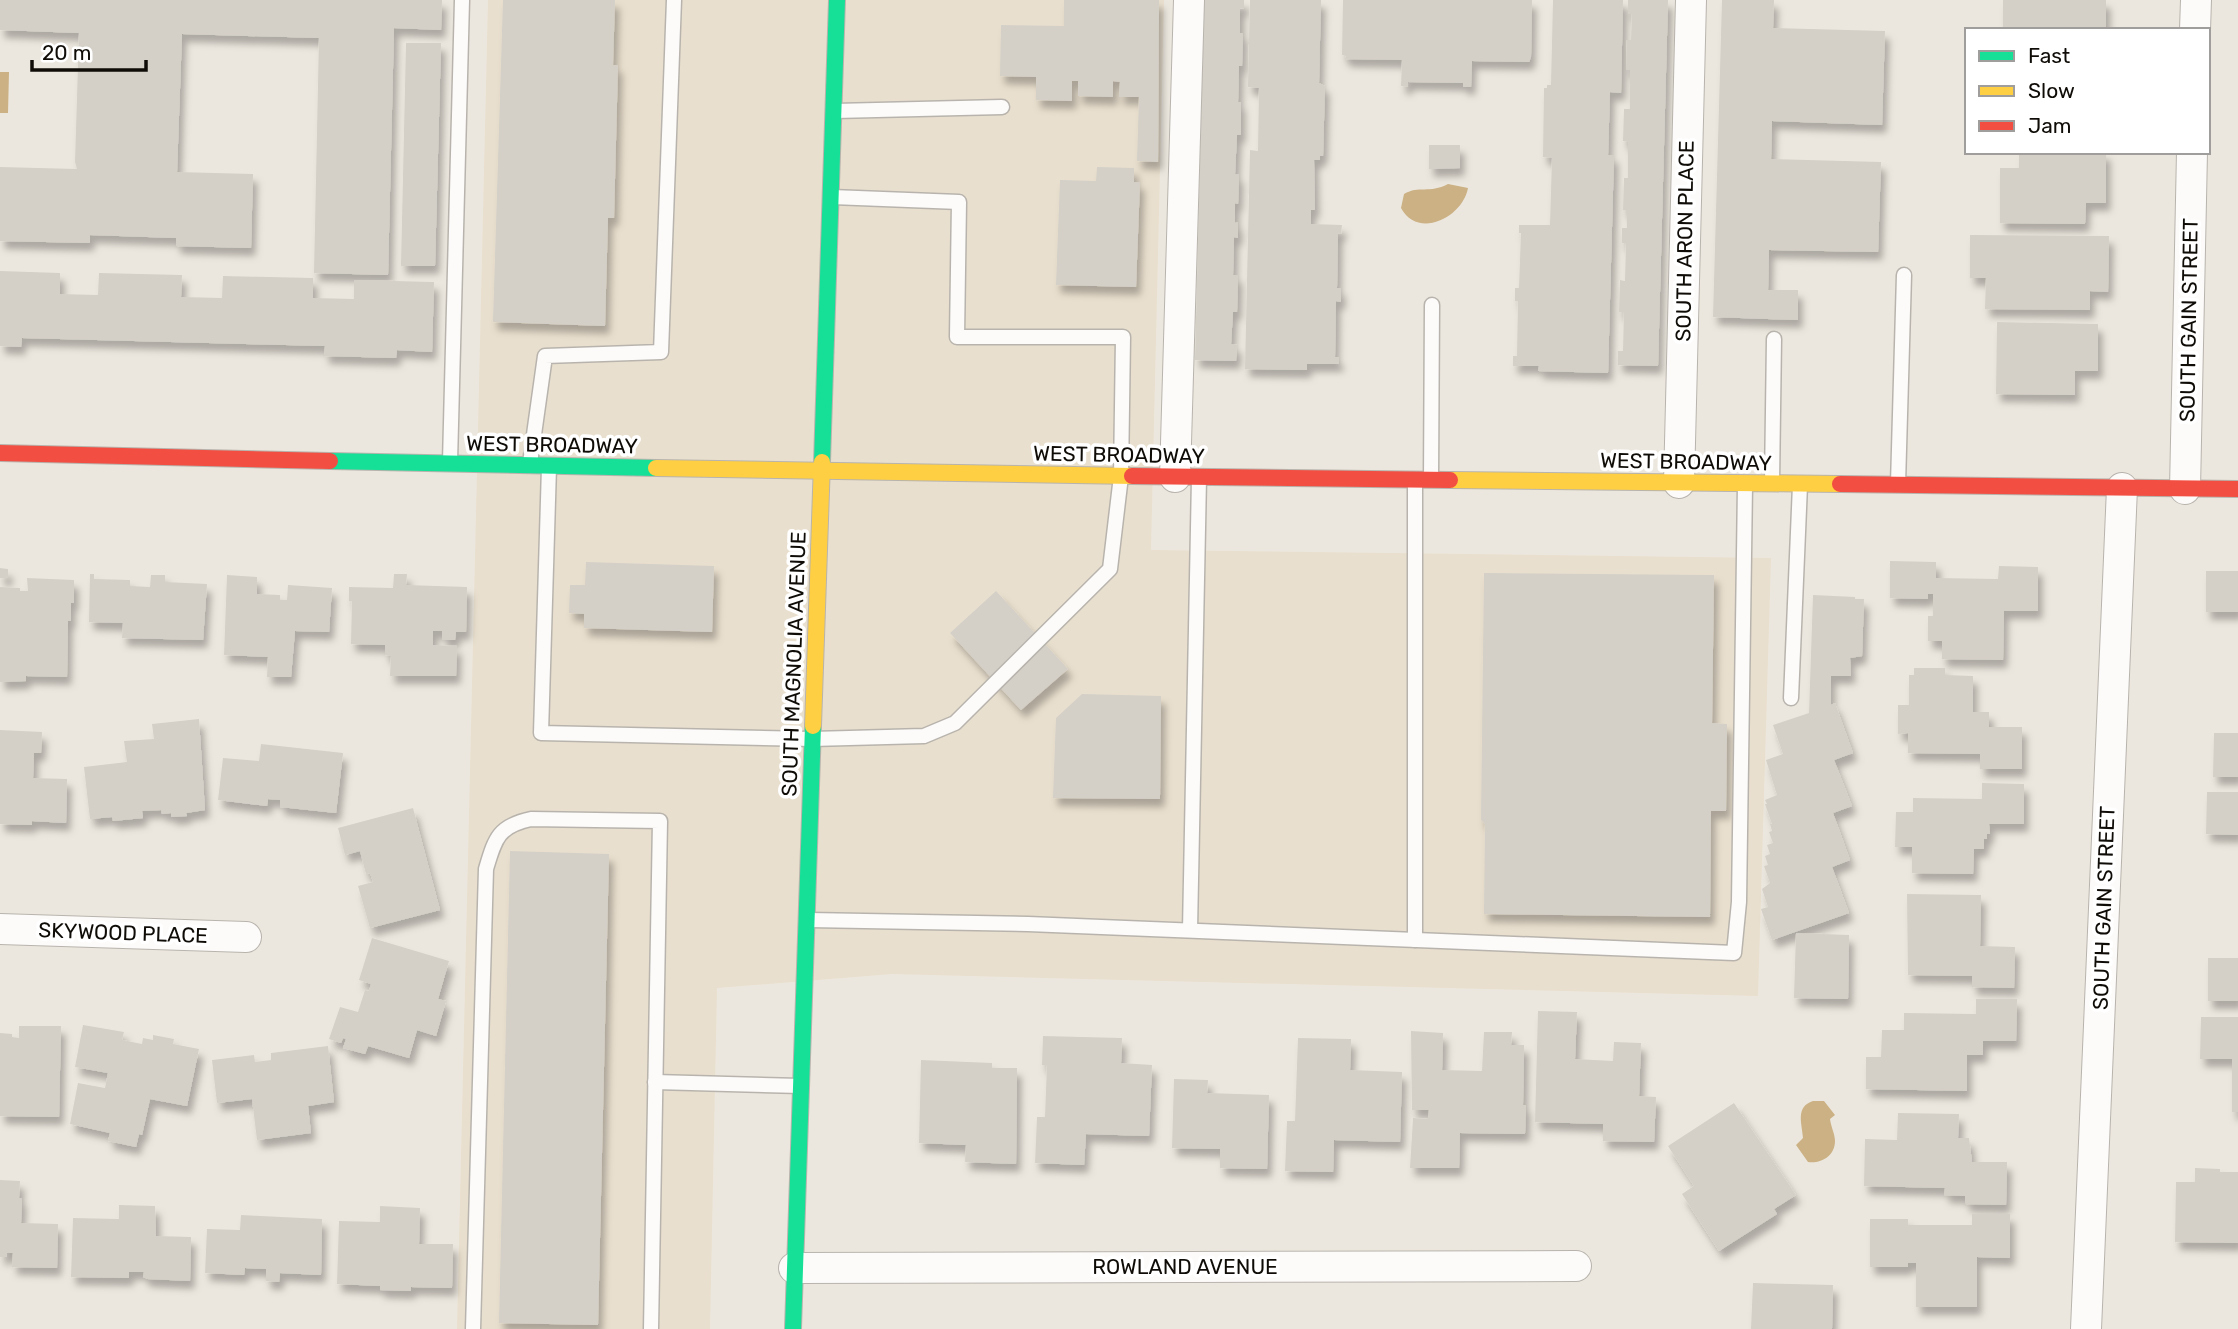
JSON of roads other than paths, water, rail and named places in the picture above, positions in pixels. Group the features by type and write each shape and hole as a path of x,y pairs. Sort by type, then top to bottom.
{"main road":[{"name":"SOUTH MAGNOLIA AVENUE","path":"793,1329 837,0"},
{"name":"WEST BROADWAY","path":"0,453 822,472 2238,489"}],"street":[{"path":"1187,477 1189,0"},
{"name":"SOUTH ARON PLACE","path":"1679,483 1691,0"},
{"path":"2195,28 2196,0"},
{"name":"SOUTH GAIN STREET","path":"2185,488 2192,154"},
{"name":"SOUTH GAIN STREET","path":"2086,1329 2122,488"},
{"name":"SKYWOOD PLACE","path":"0,929 246,937"},
{"name":"ROWLAND AVENUE","path":"794,1268 1576,1266"}],"lane":[{"path":"450,464 462,0"},
{"path":"530,466 545,356 661,352 674,0"},
{"path":"833,111 1002,107"},
{"path":"549,466 541,733 812,739 924,736 955,723 1110,569 1121,476 1123,337 957,337 959,202 831,197"},
{"path":"1898,485 1905,275"},
{"path":"1415,940 1423,480 1432,305"},
{"path":"1772,484 1774,339"},
{"path":"1187,477 1191,930"},
{"path":"806,920 1028,923 1734,953 1739,902 1745,483"},
{"path":"1791,698 1800,484"},
{"path":"473,1329 486,869 493,844 510,824 531,819 660,821 650,1329"},
{"path":"655,1082 800,1086"}]}
